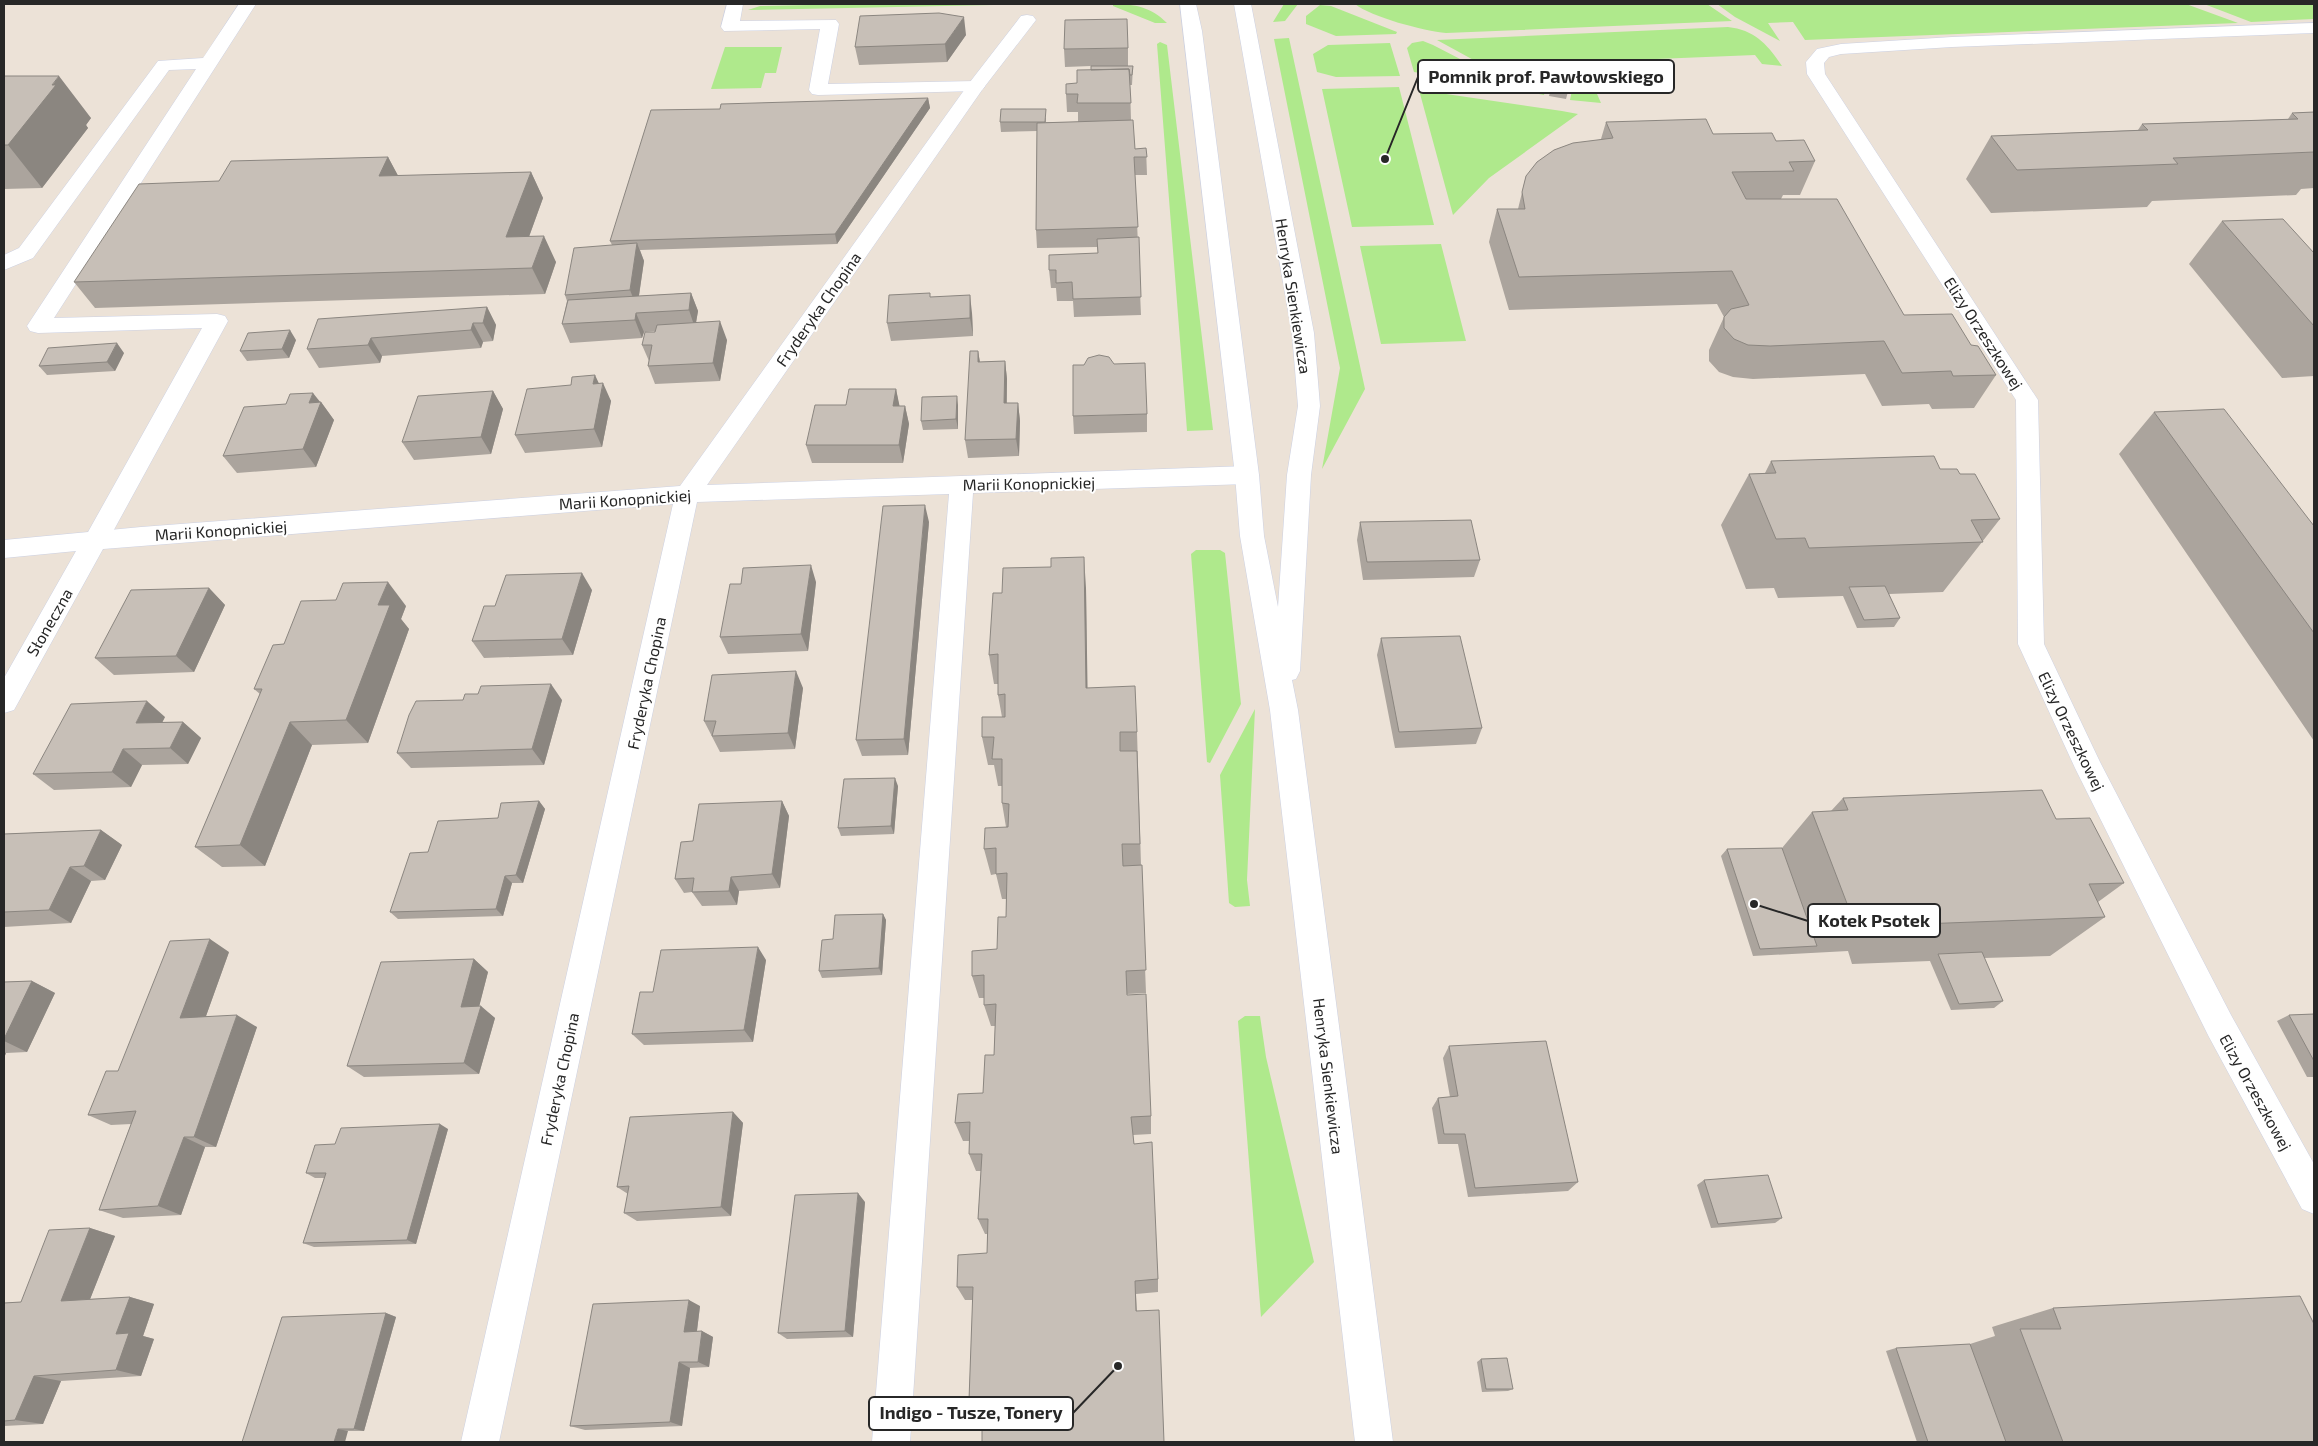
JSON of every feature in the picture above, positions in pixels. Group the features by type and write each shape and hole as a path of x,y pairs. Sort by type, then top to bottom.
{"street":[{"path":"4,263 26,253 164,65 208,63 247,4"},
{"path":"735,4 730,27 830,24 818,90 976,86"},
{"name":"Henryka Sienkiewicza","path":"1188,4 1247,475 1252,536 1284,710 1374,1442"},
{"name":"Henryka Sienkiewicza","path":"1242,4 1303,333 1309,406 1299,475 1297,535 1284,710"},
{"name":"Fryderyka Chopina","path":"480,1442 687,494 976,86 1027,20"},
{"name":"Elizy Orzeszkowej","path":"2314,28 1961,42 1841,49 1823,53 1815,62 1816,74 2027,400 2031,644 2089,768 2220,1026 2314,1197"},
{"name":"Słoneczna","path":"4,702 217,321 38,326 208,63"},
{"name":"Marii Konopnickiej","path":"4,549 687,494 962,484 1181,479 1247,475"},
{"path":"891,1442 962,484"}],"green space":[{"path":"1043,4 748,10 760,6"},
{"path":"1113,4 1149,10 1167,23 1155,23 1113,6"},
{"path":"1284,4 1298,4 1285,21 1273,22"},
{"path":"1355,4 1707,4 1732,21 1446,33 1398,23 1373,14"},
{"path":"1717,4 2186,4 2238,23 1805,40 1793,22 1768,23 1780,41 1735,17"},
{"path":"2204,4 2314,4 2314,19 2251,22"},
{"path":"1320,5 1331,6 1397,32 1396,34 1336,36 1306,24 1306,16"},
{"path":"1728,27 1746,31 1760,40 1782,66 1762,64 1755,55 1583,62 1601,103 1570,100 1572,90 1546,86 1544,95 1534,93 1437,40"},
{"path":"1289,38 1365,389 1322,469 1340,368 1274,39"},
{"path":"1423,41 1524,92 1414,72 1407,48 1412,43"},
{"path":"1160,42 1167,45 1213,430 1187,431 1157,44"},
{"path":"1390,43 1400,76 1336,77 1317,72 1313,54 1328,45"},
{"path":"725,47 782,47 776,73 765,73 761,88 711,89"},
{"path":"1399,87 1434,225 1352,227 1322,89"},
{"path":"1419,90 1578,114 1489,178 1453,215"},
{"path":"1441,244 1466,341 1381,344 1360,246"},
{"path":"1196,550 1220,550 1225,553 1241,704 1210,763 1207,762 1191,554"},
{"path":"1255,709 1247,880 1250,906 1235,907 1229,903 1220,775"},
{"path":"1245,1016 1260,1016 1266,1057 1314,1262 1261,1317 1238,1021"}],"building":[{"path":"939,13 964,17 945,44 855,47 860,16"},
{"path":"1127,19 1128,48 1064,49 1065,20"},
{"path":"1091,66 1133,66 1132,75 1130,75 1129,69 1091,70"},
{"path":"1129,69 1131,103 1077,103 1078,94 1066,94 1066,84 1077,83 1077,70"},
{"path":"4,76 59,76 52,85 56,85 8,145 4,145"},
{"path":"928,98 835,234 610,241 651,110 720,109 721,104"},
{"path":"1001,109 1046,109 1045,122 1000,122"},
{"path":"2314,112 2314,152 2173,158 2178,164 2017,170 1991,136 2148,130 2142,124 2298,119 2292,113"},
{"path":"1706,119 1713,134 1772,133 1776,141 1804,140 1815,161 1789,162 1794,171 1732,172 1746,199 1837,199 1904,315 1952,314 1971,345 1978,346 1996,375 1953,376 1951,371 1902,373 1884,341 1770,346 1748,345 1734,339 1724,328 1724,317 1731,309 1749,305 1732,271 1519,277 1497,209 1525,209 1522,192 1526,176 1537,162 1554,150 1573,143 1613,138 1606,122"},
{"path":"1133,120 1135,149 1146,148 1147,157 1134,157 1138,227 1036,230 1037,123"},
{"path":"388,157 379,176 531,172 506,237 544,236 532,268 74,282 139,184 219,181 231,161"},
{"path":"2283,219 2314,253 2314,326 2222,221"},
{"path":"1139,237 1141,297 1073,299 1072,282 1056,283 1056,270 1049,270 1049,255 1098,253 1097,239"},
{"path":"637,243 630,290 565,295 574,248"},
{"path":"691,293 689,310 636,313 635,320 562,324 568,300"},
{"path":"930,293 930,297 970,295 970,318 887,323 889,295"},
{"path":"487,307 483,323 473,323 471,330 371,338 368,345 307,349 318,319"},
{"path":"720,321 713,363 648,366 652,345 642,345 645,332 655,332 657,325"},
{"path":"290,330 282,349 240,351 248,333"},
{"path":"117,343 107,362 39,366 48,348"},
{"path":"970,351 978,351 978,362 1005,361 1004,403 1018,403 1016,439 965,440"},
{"path":"1099,355 1109,357 1114,364 1145,363 1147,414 1073,416 1073,365 1084,365 1088,358"},
{"path":"595,375 593,384 603,383 594,429 515,435 527,389 571,385 572,377"},
{"path":"849,389 896,389 893,406 905,406 899,445 806,445 815,405 846,405"},
{"path":"493,391 481,437 402,442 418,396"},
{"path":"313,393 309,403 321,402 303,449 223,456 244,407 286,404 290,394"},
{"path":"957,396 956,419 921,421 922,397"},
{"path":"2224,409 2314,526 2314,633 2154,412"},
{"path":"1934,456 1940,469 1957,469 1960,474 1975,474 2000,519 1971,520 1983,542 1809,548 1805,538 1776,539 1749,474 1776,473 1771,461"},
{"path":"925,505 904,739 856,740 883,506"},
{"path":"1471,520 1480,560 1367,562 1360,522"},
{"path":"1084,557 1086,688 1135,686 1137,732 1120,732 1120,751 1137,751 1140,844 1122,844 1123,866 1142,865 1146,970 1126,971 1127,995 1146,994 1151,1116 1131,1117 1134,1144 1152,1142 1158,1279 1135,1281 1136,1311 1159,1310 1164,1442 982,1442 982,1399 969,1400 973,1287 957,1287 958,1255 987,1253 988,1219 978,1219 982,1154 969,1154 970,1122 955,1123 958,1094 983,1093 985,1055 994,1055 996,1004 984,1005 984,975 972,976 972,951 997,949 998,917 1006,917 1007,873 996,874 996,848 984,849 985,828 1008,827 1009,804 1002,803 1002,759 992,759 994,737 982,737 982,717 1005,717 1005,694 998,695 998,654 989,655 993,593 1002,593 1003,568 1051,567 1051,558"},
{"path":"811,565 801,634 720,637 730,584 741,584 743,568"},
{"path":"582,573 562,639 472,641 484,606 495,606 506,575"},
{"path":"388,582 378,605 390,605 346,720 290,722 240,845 195,847 262,689 254,689 273,645 284,644 301,601 336,600 343,583"},
{"path":"1885,586 1900,618 1864,620 1849,587"},
{"path":"209,588 176,656 95,658 131,590"},
{"path":"1460,636 1482,728 1399,732 1381,638"},
{"path":"796,671 788,733 712,736 716,721 704,721 712,675"},
{"path":"551,684 532,749 397,753 409,715 416,701 463,700 465,694 478,694 481,686"},
{"path":"147,701 136,723 183,722 170,748 123,749 112,772 33,774 71,704"},
{"path":"895,778 891,826 838,828 844,779"},
{"path":"2042,790 2056,819 2090,818 2124,883 2089,884 2105,917 1895,925 1890,912 1851,914 1812,812 1848,810 1843,798"},
{"path":"539,801 516,875 505,876 496,909 390,912 410,853 428,852 438,821 498,818 501,803"},
{"path":"782,801 772,874 731,877 729,891 692,892 694,878 675,879 681,842 693,841 699,804"},
{"path":"101,830 84,866 70,867 49,910 4,912 4,834"},
{"path":"1782,848 1817,946 1760,949 1727,849"},
{"path":"883,914 879,968 819,971 822,940 833,939 835,915"},
{"path":"210,939 180,1018 237,1015 194,1137 184,1137 158,1206 99,1210 136,1111 88,1115 106,1071 118,1071 170,941"},
{"path":"758,947 744,1030 632,1034 640,992 653,992 661,950"},
{"path":"1982,952 2003,1001 1959,1004 1938,954"},
{"path":"474,959 461,1007 481,1006 464,1063 347,1066 381,962"},
{"path":"32,981 4,1039 4,982"},
{"path":"2314,1014 2314,1061 2289,1015"},
{"path":"1546,1041 1578,1182 1475,1188 1465,1134 1444,1134 1438,1098 1458,1096 1449,1046"},
{"path":"733,1112 721,1207 624,1213 629,1186 617,1187 630,1117"},
{"path":"440,1124 407,1240 303,1243 326,1173 306,1173 315,1145 335,1144 341,1128"},
{"path":"1768,1175 1782,1218 1718,1224 1704,1180"},
{"path":"858,1193 845,1331 778,1333 795,1195"},
{"path":"90,1228 61,1301 130,1297 116,1334 129,1333 116,1370 34,1376 15,1420 4,1421 4,1303 21,1302 49,1230"},
{"path":"2300,1296 2314,1324 2314,1442 2063,1442 2020,1329 2061,1329 2053,1308"},
{"path":"689,1300 684,1332 702,1331 698,1362 679,1362 670,1422 570,1426 593,1304"},
{"path":"386,1313 354,1429 338,1429 334,1442 242,1442 282,1317"},
{"path":"1970,1344 2006,1442 1928,1442 1896,1348"},
{"path":"1507,1358 1513,1389 1486,1389 1481,1359"}],"place":[{"name":"Pomnik prof. Pawłowskiego","path":"1385,159"},
{"name":"Kotek Psotek","path":"1754,904"},
{"name":"Indigo - Tusze, Tonery","path":"1118,1366"}]}
